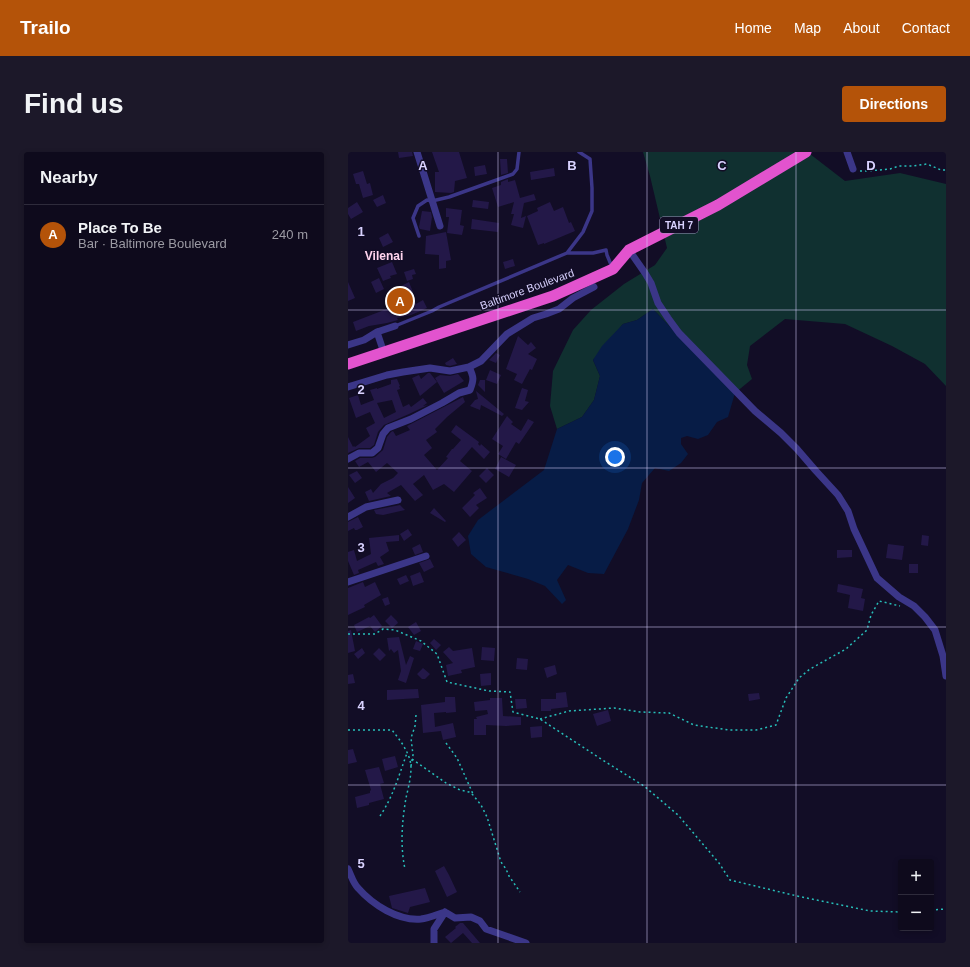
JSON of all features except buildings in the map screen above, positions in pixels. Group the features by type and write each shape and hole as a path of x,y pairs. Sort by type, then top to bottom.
{"highway":[{"name":"Baltimore Boulevard","path":"348,364 553,296 613,269 629,250 718,205 806,152"}],"street":[{"path":"417,152 440,226"},
{"path":"847,152 853,169"},
{"path":"629,250 645,273 658,303 668,318 696,350 750,405 792,444 838,495 848,511 854,529 877,578 899,597 914,606 935,630 943,656 946,676"},
{"path":"348,387 387,374 430,368 450,371 470,367 481,360 507,334 533,318 558,309 573,298 594,287"},
{"path":"348,345 364,340 377,332 395,326"},
{"path":"377,332 384,353"},
{"path":"348,459 359,453 372,454 378,448 383,434 388,428 442,404 459,393 470,390 474,382 470,367"},
{"path":"348,517 366,508 398,500"},
{"path":"348,582 426,556"},
{"path":"348,868 357,887 374,904 390,912 401,916 415,918 422,918 445,912 456,918 471,917 480,921 486,929 526,943"},
{"path":"434,943 434,929 445,912"}],"lane":[{"path":"419,236 413,218 418,206 427,200 432,201 449,197 513,174 517,169 520,152"},
{"path":"567,253 583,232 592,211 590,159 580,152"},
{"path":"395,326 567,253 593,253 606,250 606,255 613,269"}],"path":[{"path":"853,169 868,171 890,169 899,166 927,164 940,170 946,170"},
{"path":"540,719 569,711 614,708 640,712 669,713 694,725 729,730 756,730 776,724 786,698 799,678 810,669 846,649 867,630 871,615 879,601 898,606 914,606"},
{"path":"348,634 375,634 383,629 395,630 421,640 437,654 447,682 489,691 510,692 513,712 540,719 644,786 661,800 678,815 719,863 730,880 796,896 870,911 898,912"},
{"path":"405,868 403,856 403,819 412,760 411,738 415,726 416,715"},
{"path":"348,730 392,730 398,737 407,753 411,768"},
{"path":"446,743 457,758 474,795 481,805 501,862 520,892"},
{"path":"380,816 386,808 392,795 407,753"},
{"path":"412,760 440,780 474,795"},
{"path":"934,910 946,909"}],"green space":[{"path":"643,152 809,152 845,181 900,173 946,184 946,386 925,364 892,346 845,324 785,319 750,346 747,365 752,379 735,393 653,309 637,320 623,324 593,360 600,376 594,400 582,417 557,429 550,406 553,371 573,330 591,310 624,284 655,265 667,248"}],"water":[{"path":"653,309 735,393 728,417 717,422 708,435 698,439 687,436 681,438 681,444 688,454 681,463 669,471 655,468 642,483 639,500 628,529 604,574 588,573 568,565 557,580 566,600 562,604 545,586 528,579 486,567 471,554 468,536 478,520 544,470 557,429 582,417 594,400 600,376 593,360 602,346 623,324 637,320"}],"place":[{"name":"Place To Be","path":"400,301"}],"district":[{"name":"Vilenai","path":"384,256"}]}
